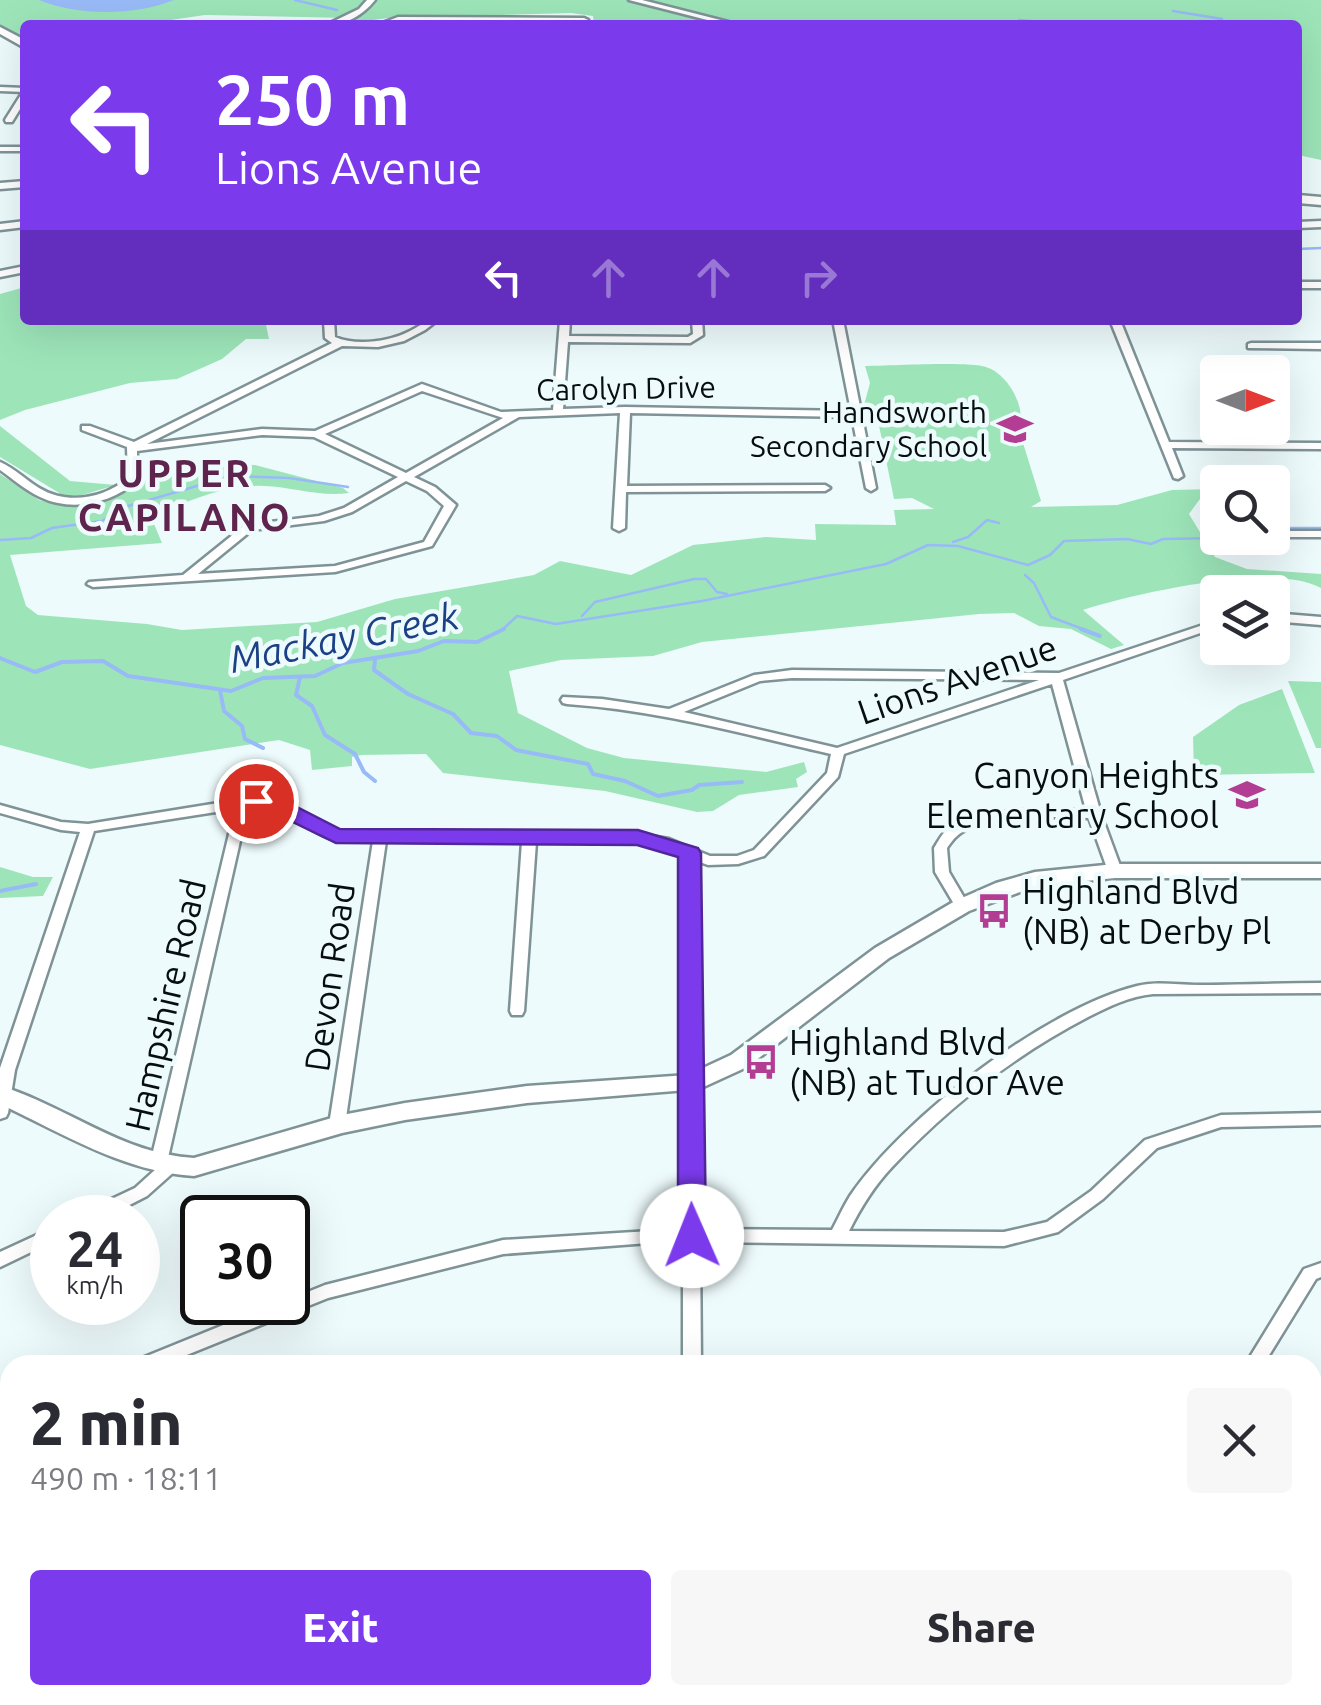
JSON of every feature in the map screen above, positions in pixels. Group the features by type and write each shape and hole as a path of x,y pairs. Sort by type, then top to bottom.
{"street":[{"path":"341,20 362,11 371,0"},
{"path":"633,0 715,20"},
{"path":"4,120 20,99"},
{"path":"329,325 330,338 340,343 382,345 404,340 425,325"},
{"path":"558,412 565,325"},
{"path":"565,339 690,340 698,335 697,325"},
{"path":"839,325 872,488"},
{"path":"1117,325 1178,476"},
{"path":"132,448 340,343"},
{"path":"1251,346 1321,346"},
{"path":"316,434 418,388 439,391 495,414 516,416"},
{"path":"619,528 626,410"},
{"name":"Carolyn Drive","path":"516,416 626,410 857,414"},
{"path":"188,576 249,527 330,517 516,416"},
{"path":"86,428 132,448 262,432 316,434 449,501 433,541 428,544 335,569 93,584"},
{"path":"1165,444 1321,446"},
{"path":"0,465 46,496 66,500 97,498 125,488 133,479 132,448"},
{"path":"622,488 825,488"},
{"path":"1290,534 1321,534"},
{"path":"1290,618 1321,621"},
{"name":"Lions Avenue","path":"0,809 61,826 88,828 152,820 242,801 275,805 336,836 638,838 708,860 738,860 759,852 833,774 838,752 1032,689 1056,676 1200,628"},
{"path":"674,711 758,678 792,674 1056,676 1114,872"},
{"path":"567,700 674,711 838,752"},
{"name":"Hampshire Road","path":"164,1166 164,1132 242,801"},
{"path":"962,906 942,882 938,854 944,840 964,824 1007,813 1094,814"},
{"path":"88,828 1,1101 164,1166 213,1164 337,1125 550,1090 708,1078 739,1061 882,953 962,906 1035,879 1114,872 1321,872"},
{"name":"Devon Road","path":"337,1125 380,838"},
{"path":"518,1011 529,838"},
{"path":"690,853 692,1355"},
{"path":"838,1236 846,1212 891,1156 1009,1054 1093,1005 1142,990 1321,988"},
{"path":"169,1355 325,1292 503,1247 594,1237 1004,1240 1052,1227 1098,1194 1151,1144 1221,1121 1321,1119"},
{"path":"136,1195 164,1166"},
{"path":"0,1260 30,1245"},
{"path":"1260,1355 1310,1274 1321,1270"}],"green space":[{"path":"0,0 1321,0 1321,160 1302,156 1302,20 593,20 593,16 571,13 346,20 350,18 205,15 171,20 20,20 20,35 0,25"},
{"path":"20,288 20,325 266,325 269,339 246,339 222,359 177,379 130,383 0,420 0,294"},
{"path":"865,366 986,367 1002,377 1018,402 1019,430 1041,501 1031,507 1117,505 1172,490 1200,489 1200,499 1189,514 1200,532 1200,555 1214,555 1247,569 1321,574 1321,588 1290,580 1290,575 1200,575 1200,584 1083,610 1124,645 1111,649 1071,629 1039,626 1014,613 979,614 702,642 653,656 561,660 509,671 518,713 587,748 624,758 766,772 804,762 807,772 796,779 798,787 739,795 713,811 697,812 605,791 443,773 426,754 361,755 352,757 352,766 312,770 310,750 279,740 90,769 0,745 0,474 39,500 54,504 82,505 135,489 141,480 231,464 255,465 343,488 349,493 264,486 235,488 151,517 162,543 10,555 26,606 38,615 182,630 317,622 395,599 534,575 560,561 631,575 693,545 766,537 816,540 815,524 896,525 894,510 934,509 912,498 894,499 875,406 864,405 870,383"},
{"path":"0,426 70,481 116,485 69,499 0,457"},
{"path":"1288,681 1321,682 1321,748 1316,748"},
{"path":"1282,689 1315,773 1194,775 1193,737 1239,705"},
{"path":"0,867 33,877 53,877 43,896 0,898"}],"water":[{"path":"39,0 174,0 142,9 106,12 71,9"}],"waterway":[{"path":"295,0 337,10"},
{"path":"1173,11 1222,19"},
{"path":"1302,249 1321,248"},
{"path":"0,540 31,538 52,528 102,521 125,507 231,476 289,478 348,487"},
{"path":"953,542 968,537 987,520 999,523"},
{"name":"Mackay Creek","path":"1290,528 1321,528"},
{"name":"Mackay Creek","path":"502,630 517,616 556,624 702,601 886,564 928,545 958,546 1028,565 1050,555 1064,541 1127,539 1151,544 1163,539 1200,538"},
{"path":"1025,575 1034,583 1051,617 1088,631"},
{"name":"Mackay Creek","path":"582,616 595,602 694,579 706,579 717,592 727,594"},
{"path":"1081,629 1100,636"},
{"name":"Mackay Creek","path":"0,658 35,672 62,662 103,661 128,676 231,691 263,678 315,676 343,663 418,651 444,641 477,642 502,630"},
{"path":"375,660 374,670 408,694 453,714 471,733 497,736 516,750 588,764 593,774 625,781 658,796 692,790 699,785 742,782"},
{"path":"300,677 296,695 312,706 325,735 355,754 364,772 375,781"},
{"path":"220,690 224,711 242,726 245,739 263,748"},
{"path":"0,891 36,884"}],"place":[{"name":"Handsworth Secondary School","path":"1015,429"},
{"name":"Canyon Heights Elementary School","path":"1247,795"},
{"name":"Highland Blvd (NB) at Derby Pl","path":"994,911"},
{"name":"Highland Blvd (NB) at Tudor Ave","path":"761,1062"}],"district":[{"name":"UPPER CAPILANO","path":"185,495"}],"route":[{"path":"256,801 275,805 336,836 638,838 664,842 690,853 692,1236"}]}
